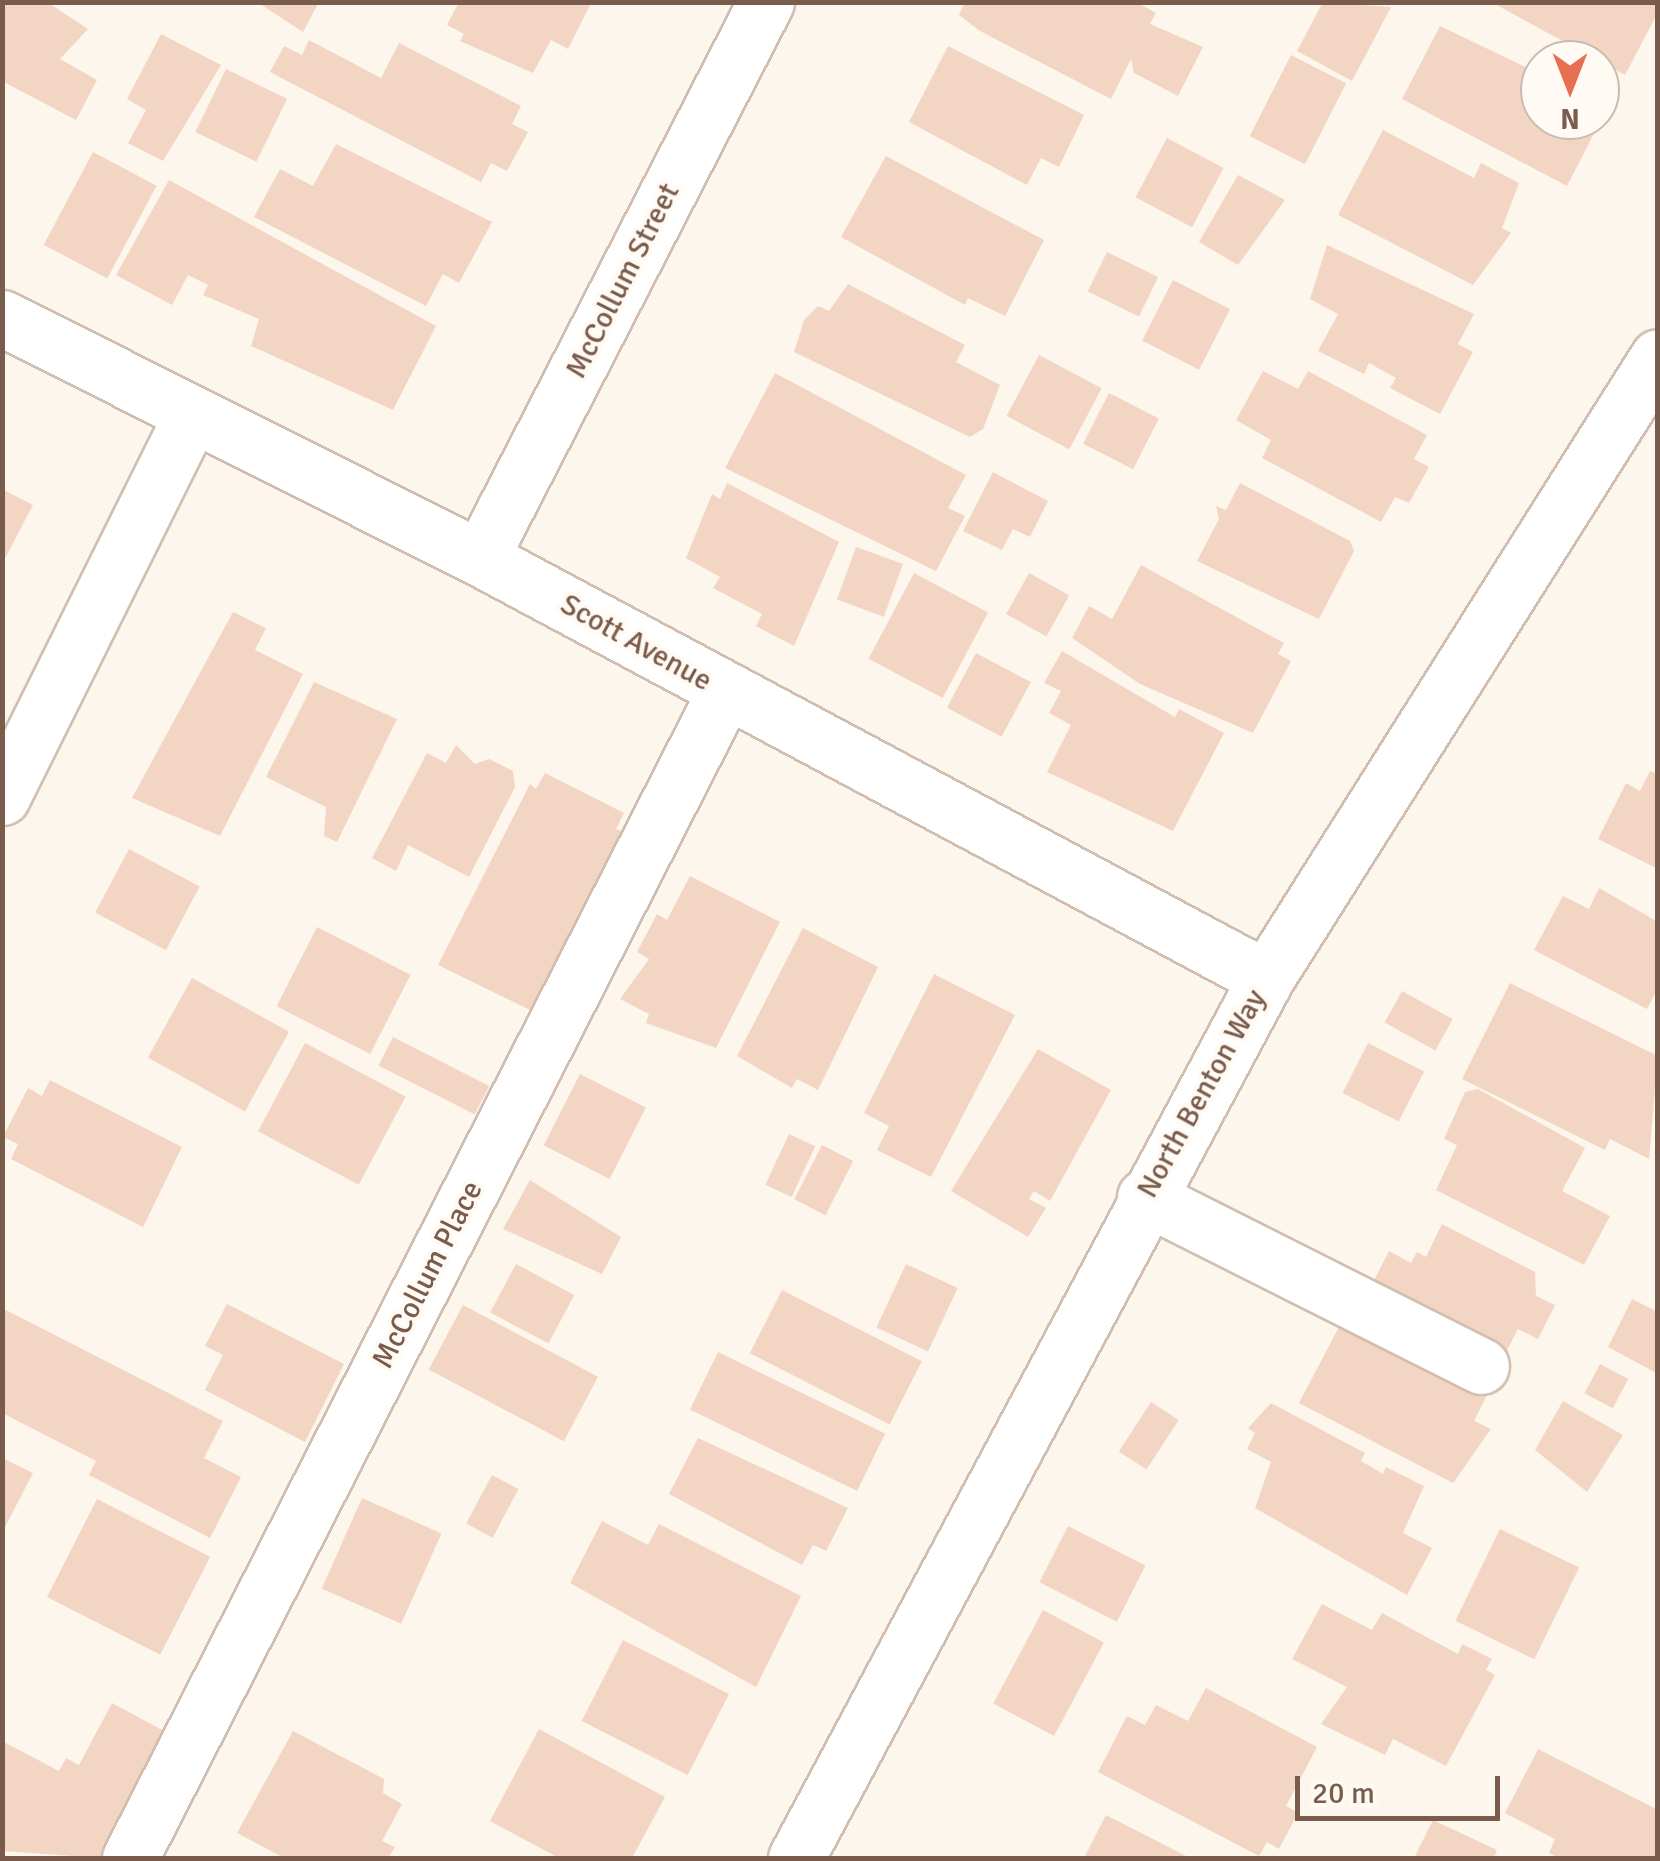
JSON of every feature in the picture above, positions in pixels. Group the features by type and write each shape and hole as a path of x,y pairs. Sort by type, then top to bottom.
{"street":[{"name":"McCollum Street","path":"480,558 766,2"},
{"name":"Scott Avenue","path":"2,318 190,419 480,558 1266,978"},
{"name":"North Benton Way","path":"796,1858 1145,1198 1266,978 1658,357"},
{"path":"2,797 190,419"},
{"name":"McCollum Place","path":"130,1858 725,692"},
{"path":"1145,1198 1481,1366"}],"building":[{"path":"2,2 47,2 88,29 60,59 97,80 76,120 2,81"},
{"path":"257,2 319,2 303,32"},
{"path":"459,2 590,5 568,49 551,40 533,73 460,41 464,34 447,25"},
{"path":"965,2 1136,2 1156,13 1150,24 1203,47 1178,96 1134,73 1131,59 1111,99 980,31 959,15"},
{"path":"1323,2 1391,7 1352,81 1297,51"},
{"path":"1491,2 1658,2 1658,12 1625,75 1620,72 1620,40 1561,40"},
{"path":"1440,26 1520,64 1520,140 1591,140 1567,186 1402,99"},
{"path":"161,34 221,65 163,161 128,143 146,110 127,99"},
{"path":"309,40 381,78 399,43 521,106 512,124 528,132 507,171 491,163 481,182 270,72 284,46 302,55"},
{"path":"948,46 1084,115 1059,167 1041,158 1027,185 909,122"},
{"path":"1291,55 1346,83 1305,164 1250,136"},
{"path":"226,69 287,99 256,162 195,132"},
{"path":"1383,130 1474,178 1481,163 1519,183 1502,228 1511,233 1473,285 1338,215"},
{"path":"1167,138 1224,168 1192,227 1136,197"},
{"path":"336,144 492,222 459,283 443,274 426,306 254,217 280,169 313,186"},
{"path":"93,152 157,186 107,279 44,245"},
{"path":"886,156 1044,240 1005,316 968,298 965,305 841,237"},
{"path":"1238,175 1285,200 1238,265 1199,242"},
{"path":"169,180 436,326 393,410 251,346 259,319 203,295 208,285 188,275 172,305 116,275"},
{"path":"1327,245 1474,314 1458,344 1473,352 1440,414 1390,388 1396,378 1369,363 1364,374 1318,351 1338,314 1310,299"},
{"path":"1107,252 1158,277 1139,317 1088,292"},
{"path":"1173,280 1230,309 1199,370 1142,341"},
{"path":"848,284 965,345 956,362 1000,385 983,429 970,437 794,352 804,320 818,306 829,311"},
{"path":"1039,355 1102,388 1069,449 1007,416"},
{"path":"1263,371 1298,389 1308,371 1427,435 1414,459 1429,467 1409,503 1395,497 1381,522 1262,458 1271,440 1236,420"},
{"path":"775,373 966,475 948,508 965,516 936,571 725,468"},
{"path":"1109,393 1159,418 1133,469 1083,444"},
{"path":"993,472 1048,501 1030,537 1013,529 1002,550 963,531"},
{"path":"727,483 839,542 794,646 756,626 762,614 713,588 720,577 686,558 712,494 720,499"},
{"path":"1240,483 1350,541 1354,551 1319,619 1197,561 1219,519 1216,506 1226,510"},
{"path":"2,489 33,505 2,564"},
{"path":"856,547 903,564 884,617 837,600"},
{"path":"1141,565 1284,643 1278,654 1291,661 1253,733 1140,684 1072,638 1089,606 1112,619"},
{"path":"914,573 988,612 943,698 868,659"},
{"path":"1029,573 1069,595 1046,636 1006,614"},
{"path":"233,612 266,628 255,650 303,674 220,836 132,798"},
{"path":"1062,651 1175,717 1179,709 1224,733 1173,831 1047,772 1071,725 1049,713 1061,691 1044,683"},
{"path":"976,653 1031,682 1002,737 947,708"},
{"path":"314,682 397,719 337,842 324,836 326,807 266,777"},
{"path":"456,745 475,764 489,759 513,771 515,787 469,877 408,845 396,871 372,858 427,753 446,763"},
{"path":"1650,771 1658,774 1658,869 1598,839 1626,783 1640,791"},
{"path":"545,773 624,813 616,829 624,832 532,1011 438,965 530,784 536,789"},
{"path":"129,849 200,887 166,950 95,913"},
{"path":"690,876 780,922 716,1048 646,1023 649,1014 620,999 649,959 637,952 657,914 667,920"},
{"path":"1599,888 1658,922 1658,988 1647,1009 1534,950 1563,896 1589,909"},
{"path":"317,927 411,975 370,1054 277,1006"},
{"path":"803,928 878,967 818,1090 797,1079 792,1088 737,1056"},
{"path":"934,974 1015,1015 931,1177 877,1150 889,1126 864,1113"},
{"path":"192,978 289,1032 245,1111 148,1058"},
{"path":"1510,983 1658,1056 1649,1159 1610,1139 1605,1150 1462,1079"},
{"path":"1402,991 1453,1019 1435,1051 1385,1022"},
{"path":"393,1037 489,1086 475,1115 378,1066"},
{"path":"305,1043 406,1097 359,1185 258,1131"},
{"path":"1368,1043 1424,1072 1399,1121 1343,1093"},
{"path":"1038,1049 1111,1090 1050,1201 1034,1191 1029,1199 1046,1208 1028,1237 951,1191"},
{"path":"580,1074 646,1108 610,1179 544,1145"},
{"path":"50,1080 182,1147 143,1227 11,1159 18,1144 3,1137 28,1088 42,1096"},
{"path":"1478,1089 1585,1148 1562,1191 1610,1216 1584,1265 1436,1190 1457,1145 1444,1139 1465,1092"},
{"path":"789,1134 815,1146 792,1197 765,1185"},
{"path":"822,1145 853,1161 825,1215 794,1199"},
{"path":"530,1180 621,1237 602,1274 503,1229"},
{"path":"1442,1224 1535,1272 1536,1296 1555,1305 1538,1339 1518,1329 1500,1364 1366,1296 1389,1251 1411,1263 1417,1252 1426,1257"},
{"path":"516,1264 574,1295 548,1344 490,1313"},
{"path":"906,1264 958,1288 928,1352 876,1327"},
{"path":"782,1290 922,1361 890,1425 750,1353"},
{"path":"1632,1299 1658,1312 1658,1374 1608,1347"},
{"path":"227,1304 344,1364 305,1442 205,1390 223,1355 205,1346"},
{"path":"463,1305 598,1377 564,1441 429,1369"},
{"path":"2,1308 223,1421 204,1458 241,1477 210,1538 89,1475 96,1461 2,1413"},
{"path":"1341,1323 1490,1389 1474,1421 1491,1429 1453,1483 1299,1403"},
{"path":"718,1352 885,1434 857,1491 690,1410"},
{"path":"1600,1364 1628,1379 1613,1408 1585,1393"},
{"path":"1563,1401 1623,1435 1587,1492 1535,1450"},
{"path":"1151,1402 1179,1420 1147,1469 1119,1451"},
{"path":"1271,1403 1365,1453 1361,1461 1383,1474 1386,1467 1424,1486 1403,1533 1432,1548 1407,1595 1255,1508 1271,1462 1247,1449 1255,1433 1248,1428"},
{"path":"698,1438 848,1508 826,1551 813,1545 802,1565 669,1494"},
{"path":"2,1458 33,1473 2,1533"},
{"path":"492,1475 518,1489 493,1538 466,1524"},
{"path":"362,1498 441,1533 401,1624 322,1588"},
{"path":"97,1499 210,1557 160,1655 47,1597"},
{"path":"602,1521 648,1545 659,1524 801,1596 756,1687 570,1583"},
{"path":"1068,1526 1146,1565 1117,1622 1039,1582"},
{"path":"1500,1529 1579,1568 1534,1659 1455,1621"},
{"path":"1322,1604 1372,1630 1382,1613 1458,1654 1462,1644 1492,1659 1486,1670 1495,1675 1446,1766 1393,1739 1385,1755 1321,1724 1347,1687 1292,1659"},
{"path":"1043,1610 1104,1642 1054,1736 993,1704"},
{"path":"623,1640 729,1694 688,1775 582,1721"},
{"path":"1206,1688 1317,1747 1286,1806 1298,1813 1279,1849 1267,1842 1259,1856 1098,1772 1127,1716 1145,1725 1156,1705 1188,1721"},
{"path":"112,1703 166,1732 102,1858 2,1851 2,1741 59,1771 66,1758 79,1765"},
{"path":"539,1729 665,1797 632,1858 559,1858 490,1821"},
{"path":"293,1731 384,1779 383,1793 402,1804 382,1841 395,1847 388,1858 284,1858 237,1833"},
{"path":"1538,1749 1658,1810 1658,1858 1560,1858 1549,1853 1555,1839 1505,1813"},
{"path":"1106,1815 1190,1858 1084,1858"},
{"path":"1433,1820 1497,1850 1494,1858 1414,1858"}]}
